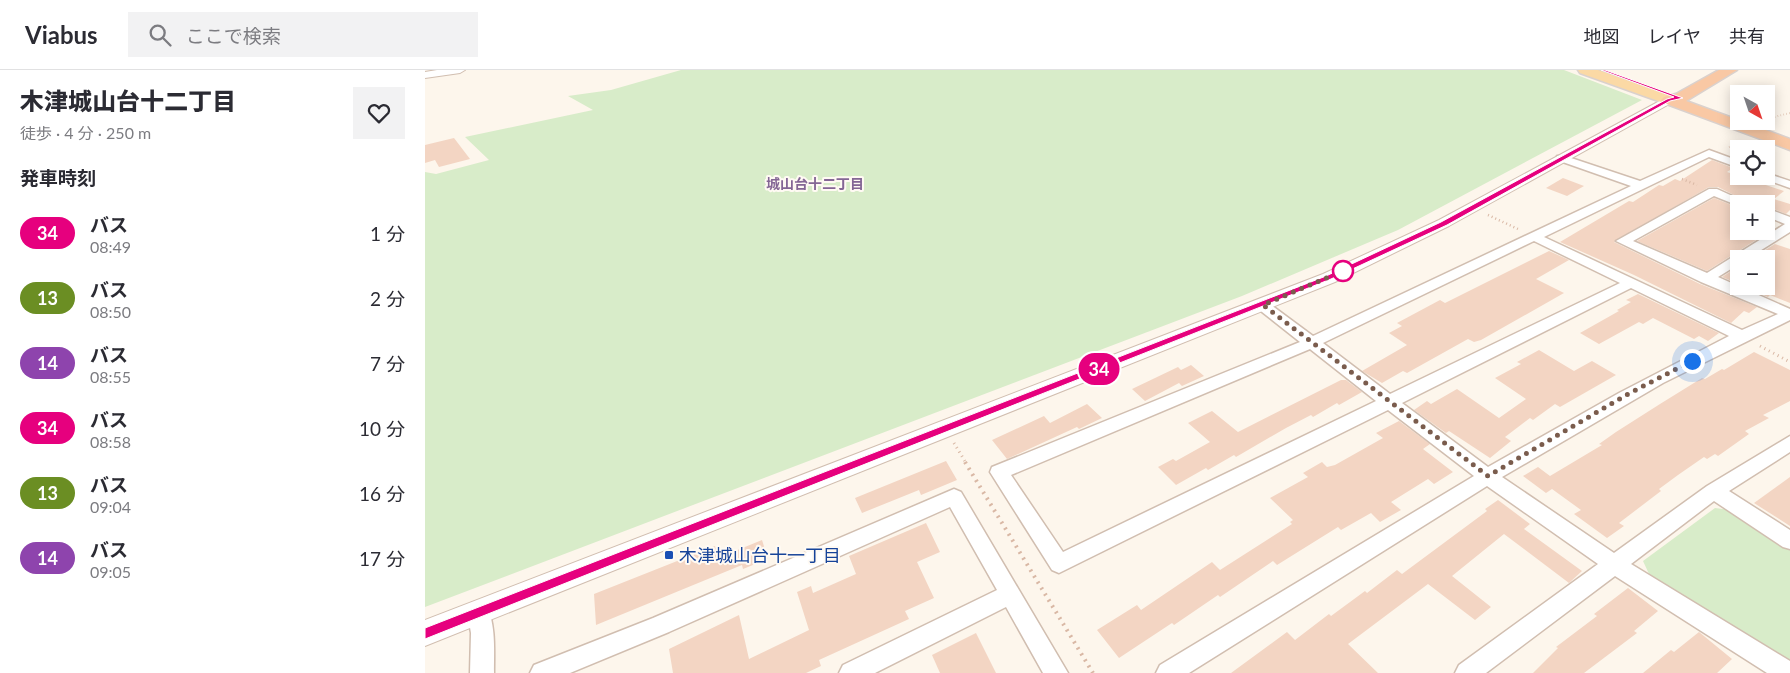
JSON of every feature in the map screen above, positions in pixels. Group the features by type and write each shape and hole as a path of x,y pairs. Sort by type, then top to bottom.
{"highway":[{"path":"1672,97 1710,70"},
{"path":"1672,97 1730,70"},
{"path":"1672,97 1730,116"},
{"path":"1672,97 1790,145"},
{"path":"1771,130 1790,137"}],"main road":[{"path":"1585,70 1672,97"},
{"path":"1603,70 1672,97"}],"street":[{"path":"425,75 453,71"},
{"path":"425,633 1263,305 1345,270 1444,223 1672,97"},
{"path":"1631,283 1059,564 999,472 1313,342 1709,153 1730,161"},
{"path":"1561,158 1639,185"},
{"path":"1775,180 1790,186"},
{"path":"1730,199 1713,192 1623,241 1706,280 1790,314"},
{"path":"1775,215 1790,221"},
{"path":"1706,280 1790,226"},
{"path":"1535,237 1740,335"},
{"path":"1263,305 1488,476 1614,564 1778,671"},
{"path":"1167,673 1488,476 1628,394 1740,335 1790,314"},
{"path":"1467,673 1714,491 1790,443"},
{"path":"1714,491 1790,541"},
{"path":"542,673 661,625 954,497 1056,673"},
{"path":"851,673 1011,594"},
{"path":"478,611 483,633 482,673"}],"path":[{"path":"1775,117 1790,113"},
{"path":"1709,153 1730,147"},
{"path":"1665,173 1713,192"},
{"path":"1483,213 1535,237"},
{"path":"1740,335 1790,362"},
{"path":"947,429 1093,673"}],"green space":[{"path":"681,70 1564,70 1642,100 1398,230 1242,296 425,607 425,172 436,174 489,160 465,137 593,110 568,96 611,90"},
{"path":"1715,508 1731,510 1790,548 1790,660 1649,574 1643,561"}],"building":[{"path":"454,138 470,159 439,167 435,160 425,163 425,145"},
{"path":"1712,160 1730,167 1730,170 1727,172 1730,173 1730,185 1766,185 1784,191 1775,198 1775,195 1734,195 1718,187 1709,187 1614,242 1700,284 1757,307 1749,313 1744,311 1731,323 1634,275 1560,242 1629,201 1633,202 1659,185 1663,186 1675,179 1680,181"},
{"path":"1563,178 1584,186 1567,196 1546,188"},
{"path":"1714,198 1730,204 1730,240 1756,240 1740,250 1730,250 1730,256 1707,271 1637,241"},
{"path":"1775,199 1790,204 1790,210 1786,214 1775,210"},
{"path":"1775,244 1790,249 1790,303 1770,295 1775,295 1775,250 1765,250"},
{"path":"1549,251 1569,260 1536,279 1564,293 1481,340 1474,342 1468,339 1407,373 1403,371 1382,383 1362,371 1407,345 1389,333 1402,326 1397,323 1440,300 1445,303"},
{"path":"1730,272 1730,280 1722,277"},
{"path":"1638,294 1719,333 1708,341 1699,336 1694,339 1653,318 1643,324 1639,322 1599,344 1580,333 1619,311 1617,310 1631,302 1626,300"},
{"path":"1539,350 1574,371 1592,361 1616,375 1560,407 1555,404 1533,420 1530,418 1505,437 1511,441 1490,458 1449,431 1446,433 1414,410 1427,401 1431,404 1457,389 1499,418 1526,399 1495,378 1521,364 1517,362"},
{"path":"1754,352 1790,370 1790,401 1763,415 1769,418 1745,431 1749,434 1718,456 1715,454 1707,459 1704,457 1659,489 1661,491 1619,523 1624,526 1607,538 1574,514 1581,510 1552,489 1546,493 1523,476 1538,467 1550,476 1602,445 1599,444 1702,378 1705,379 1722,369 1724,370"},
{"path":"1191,365 1204,376 1182,386 1179,383 1145,401 1132,389 1178,367 1181,370"},
{"path":"1341,380 1346,380 1362,392 1339,405 1337,403 1313,417 1311,415 1236,457 1234,455 1208,470 1206,468 1176,485 1158,467 1173,459 1176,461 1210,442 1188,423 1212,411 1238,432"},
{"path":"1087,404 1102,418 1079,429 1077,427 1007,459 992,440 1044,416 1050,423"},
{"path":"1399,421 1430,444 1423,449 1453,472 1434,484 1428,479 1391,502 1401,510 1380,522 1371,513 1341,530 1338,527 1277,565 1273,561 1220,597 1218,595 1174,625 1172,623 1119,658 1097,630 1137,605 1141,610 1212,562 1220,570 1292,524 1290,522 1293,520 1270,498 1308,477 1303,473 1322,462 1327,467 1335,465 1383,438 1376,433"},
{"path":"946,461 957,480 921,495 919,490 862,513 855,498"},
{"path":"1790,477 1790,526 1754,503"},
{"path":"1498,500 1530,524 1524,529 1582,571 1569,583 1504,534 1452,576 1491,607 1475,620 1428,584 1348,644 1378,673 1231,673 1287,632 1295,640 1329,614 1331,616 1365,591 1367,593 1397,570 1402,574 1487,511 1485,509"},
{"path":"926,523 940,552 917,562 934,598 905,611 909,619 819,660 821,666 806,673 673,673 669,649 739,615 749,659 809,630 797,592 811,586 813,593 856,574 849,556"},
{"path":"762,540 768,559 743,569 742,565 596,625 594,594 715,546 718,558"},
{"path":"1628,588 1658,611 1634,631 1637,633 1584,673 1533,673 1558,648 1556,647 1597,616 1594,614"},
{"path":"1699,632 1732,659 1717,673 1643,673 1671,650 1674,652"},
{"path":"976,633 996,673 940,673 932,655"}],"bus line":[{"name":"34","path":"425,633 1329,278 1444,223 1669,100 1680,98 1603,70"}],"place":[{"name":"木津城山台十一丁目","path":"669,555"}],"district":[{"name":"城山台十二丁目","path":"815,183"}],"route":[{"path":"1343,271 1263,305 1488,476 1628,394 1692,361"}]}
